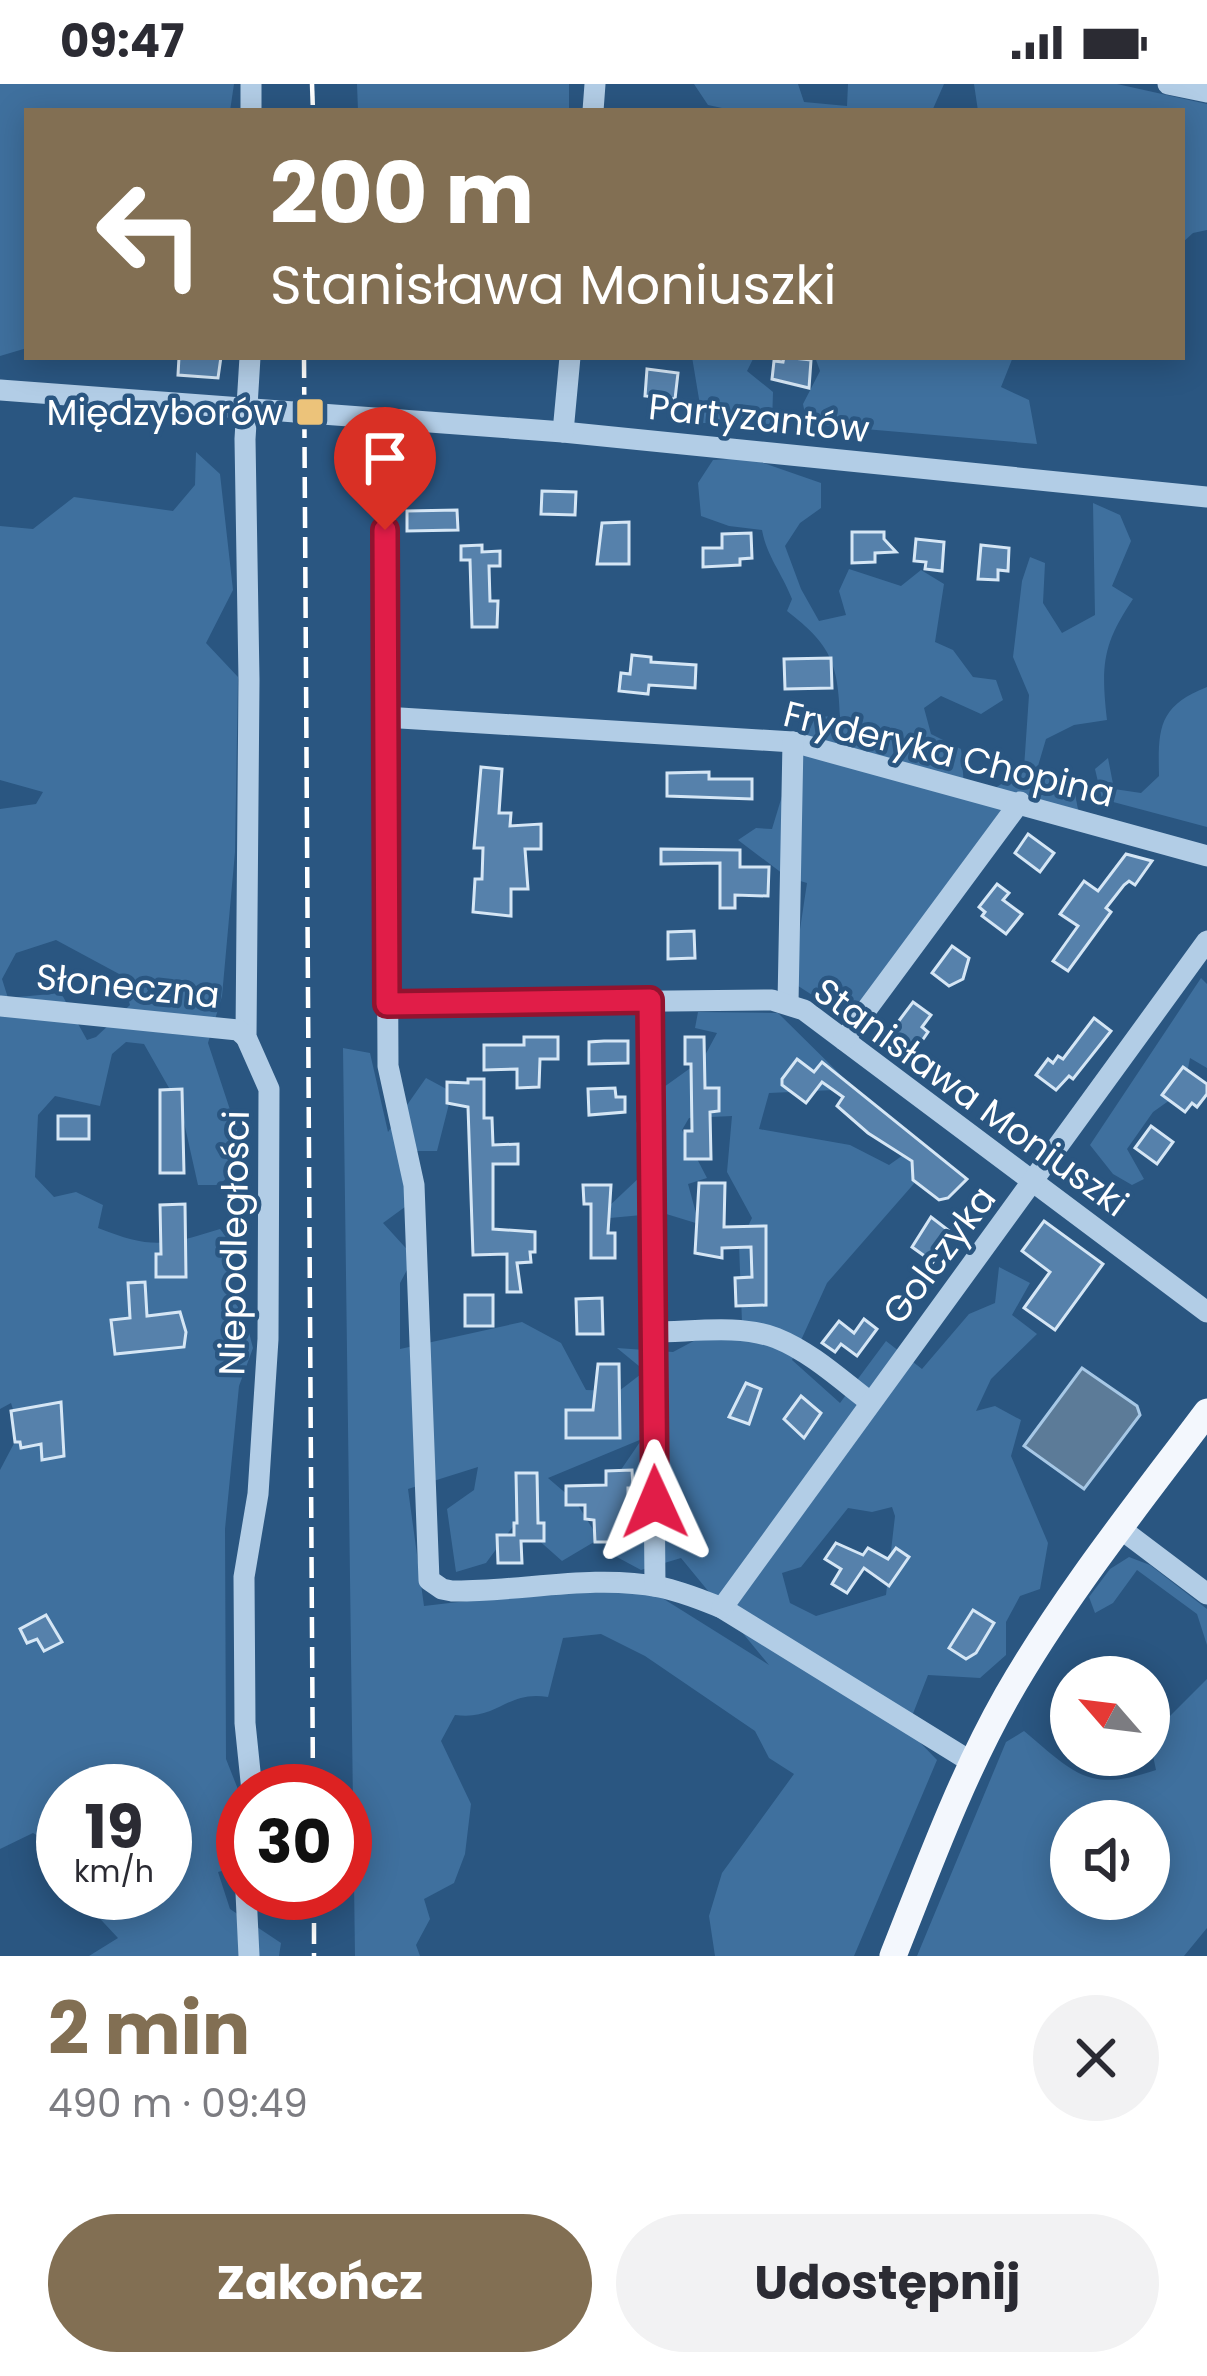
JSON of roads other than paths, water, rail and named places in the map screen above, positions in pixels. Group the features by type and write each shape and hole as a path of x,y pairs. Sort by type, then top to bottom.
{"main road":[{"path":"892,1956 973,1762 1040,1641 1207,1412"}],"street":[{"path":"1168,84 1207,92"},
{"name":"Niepodległości","path":"249,1764 244,1577 258,1494 268,1339 269,1089 246,1037 250,360"},
{"path":"563,432 570,360"},
{"name":"Partyzantów","path":"0,390 563,432 1207,497"},
{"path":"385,420 387,1004 390,1084 409,1148 414,1185 426,1570 435,1586 452,1591 655,1586 722,1607 973,1762"},
{"name":"Fryderyka Chopina","path":"385,717 793,742 1207,856"},
{"path":"788,1003 793,742"},
{"path":"844,1040 1020,802"},
{"name":"Golczyka","path":"722,1607 1207,941"},
{"path":"650,1000 655,1586"},
{"name":"Stanisława Moniuszki","path":"387,1004 788,1003 1207,1312"},
{"name":"Słoneczna","path":"0,1006 238,1030 246,1037"},
{"path":"653,1332 745,1331 774,1337 870,1402"},
{"path":"1121,1528 1207,1594"},
{"path":"247,1920 249,1956"}],"railway":[{"path":"312,84 313,108"},
{"path":"304,360 313,1764"},
{"path":"314,1920 314,1956"}],"place":[{"name":"Międzyborów","path":"310,412"}]}
